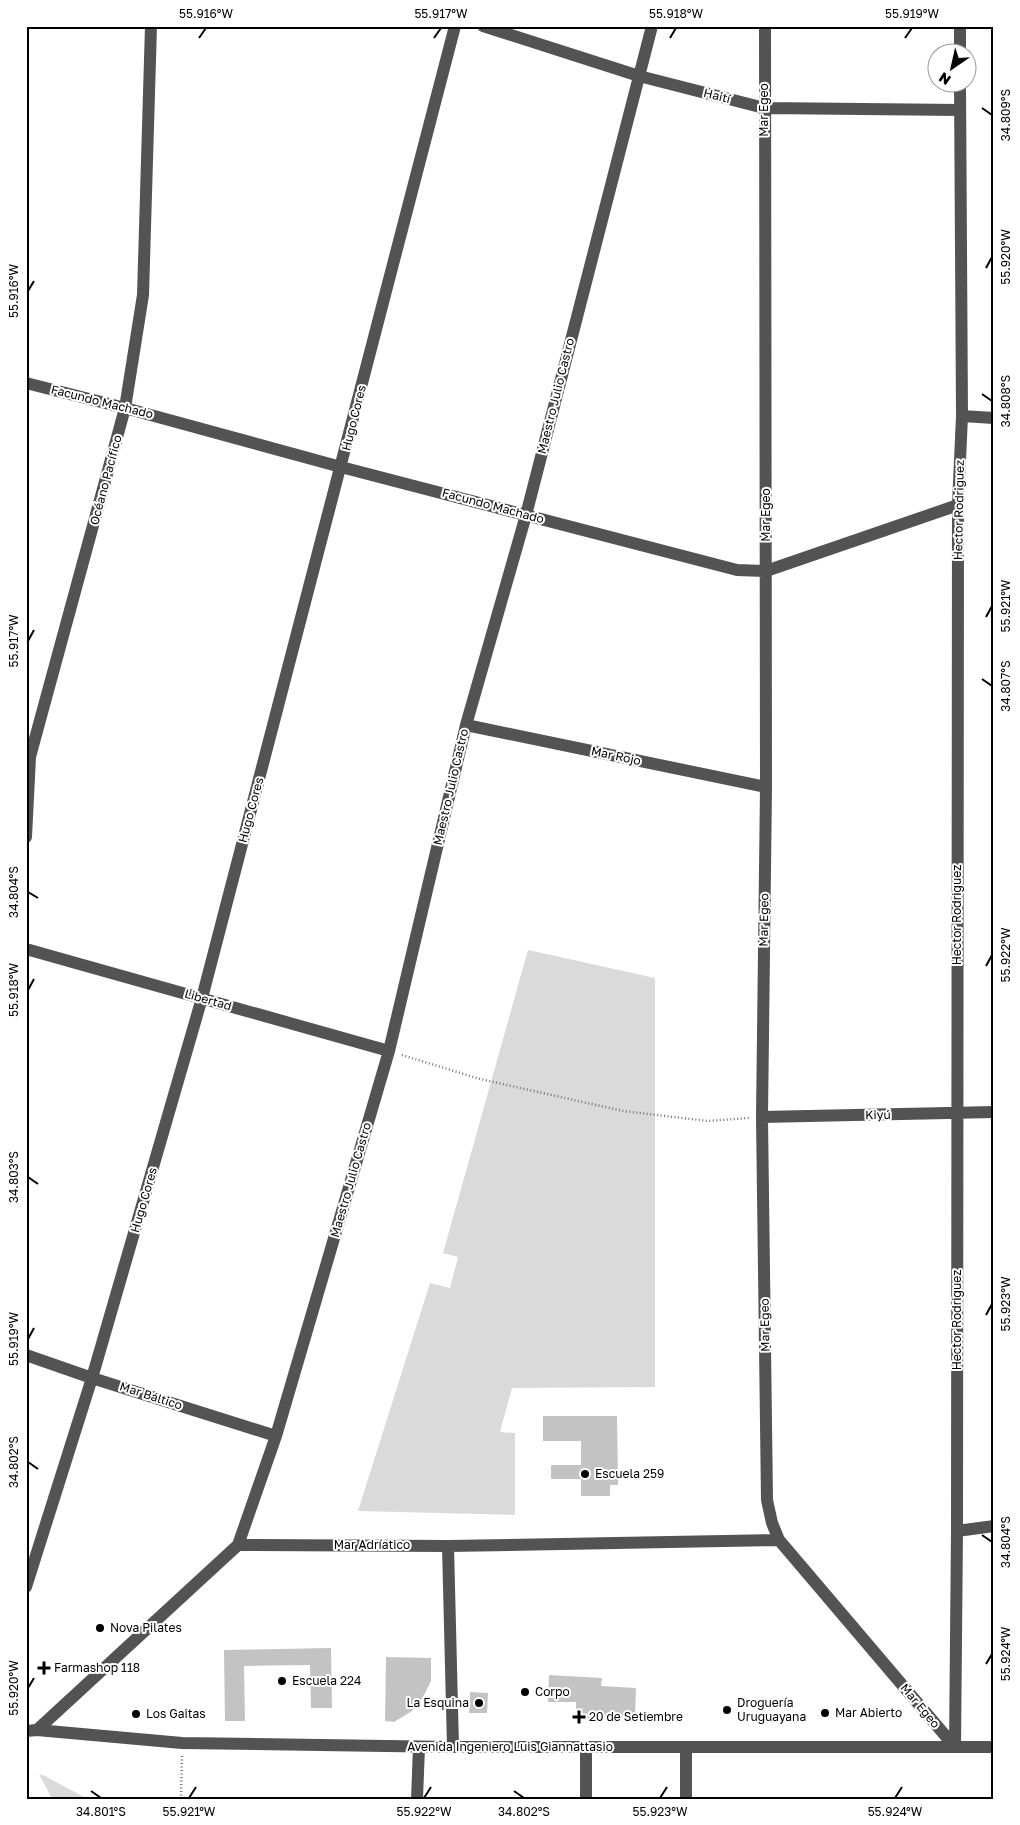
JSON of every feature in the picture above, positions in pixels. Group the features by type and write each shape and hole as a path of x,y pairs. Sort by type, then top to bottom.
{"street":[{"name":"Océano Pacífico","path":"26,837 30,757 125,408 143,294 151,26"},
{"name":"Hugo Cores","path":"26,1587 92,1378 202,998 454,26"},
{"name":"Haití","path":"483,26 639,76 764,108 960,110"},
{"name":"Maestro Julio Castro","path":"238,1545 276,1436 389,1051 466,725 526,515 652,26"},
{"name":"Mar Egeo","path":"765,26 766,787 762,1117 767,1500 772,1523 779,1540 955,1747"},
{"path":"960,26 960,42"},
{"name":"Hector Rodriguez","path":"955,1747 958,505 962,416 960,92"},
{"name":"Facundo Machado","path":"26,383 737,570 766,571 958,505"},
{"path":"962,416 994,418"},
{"name":"Mar Rojo","path":"466,725 766,787"},
{"name":"Libertad","path":"26,948 389,1051"},
{"name":"Kiyú","path":"762,1117 994,1112"},
{"name":"Mar Báltico","path":"26,1354 92,1378 276,1436"},
{"path":"957,1531 994,1526"},
{"name":"Mar Adríatico","path":"238,1545 448,1546 779,1540"},
{"path":"32,1731 238,1545"},
{"path":"448,1546 453,1747"},
{"name":"Avenida Ingeniero Luis Giannattasio","path":"32,1731 182,1743 453,1747 994,1747"},
{"path":"417,1799 419,1746"},
{"path":"586,1747 586,1799"},
{"path":"686,1747 686,1799"}],"path":[{"path":"389,1051 480,1079 623,1111 708,1121 762,1117"},
{"path":"181,1799 182,1743"}],"shaded area":[{"path":"528,950 655,978 655,1387 512,1388 500,1432 515,1433 515,1515 358,1511 430,1283 450,1288 458,1257 443,1253"},
{"path":"39,1774 84,1797 54,1799 51,1797"}],"building":[{"path":"543,1416 617,1416 618,1485 610,1485 610,1496 581,1496 581,1479 551,1479 551,1465 581,1465 581,1441 543,1441"},
{"path":"331,1648 332,1708 311,1708 310,1665 244,1666 245,1721 225,1721 224,1650"},
{"path":"386,1657 431,1658 431,1681 423,1697 412,1711 394,1722 385,1721"},
{"path":"549,1675 602,1678 601,1686 636,1688 635,1717 600,1715 600,1720 576,1719 576,1702 548,1702"},
{"name":"La Esquina","path":"470,1692 488,1693 487,1713 469,1713"}],"place":[{"name":"Escuela 259","path":"585,1474"},
{"name":"Nova Pilates","path":"100,1628"},
{"name":"Farmashop 118","path":"44,1668"},
{"name":"Escuela 224","path":"282,1681"},
{"name":"Corpo","path":"525,1692"},
{"name":"La Esquina","path":"479,1703"},
{"name":"Droguería Uruguayana","path":"727,1710"},
{"name":"Mar Abierto","path":"825,1713"},
{"name":"Los Gaitas","path":"136,1714"},
{"name":"20 de Setiembre","path":"579,1717"}]}
